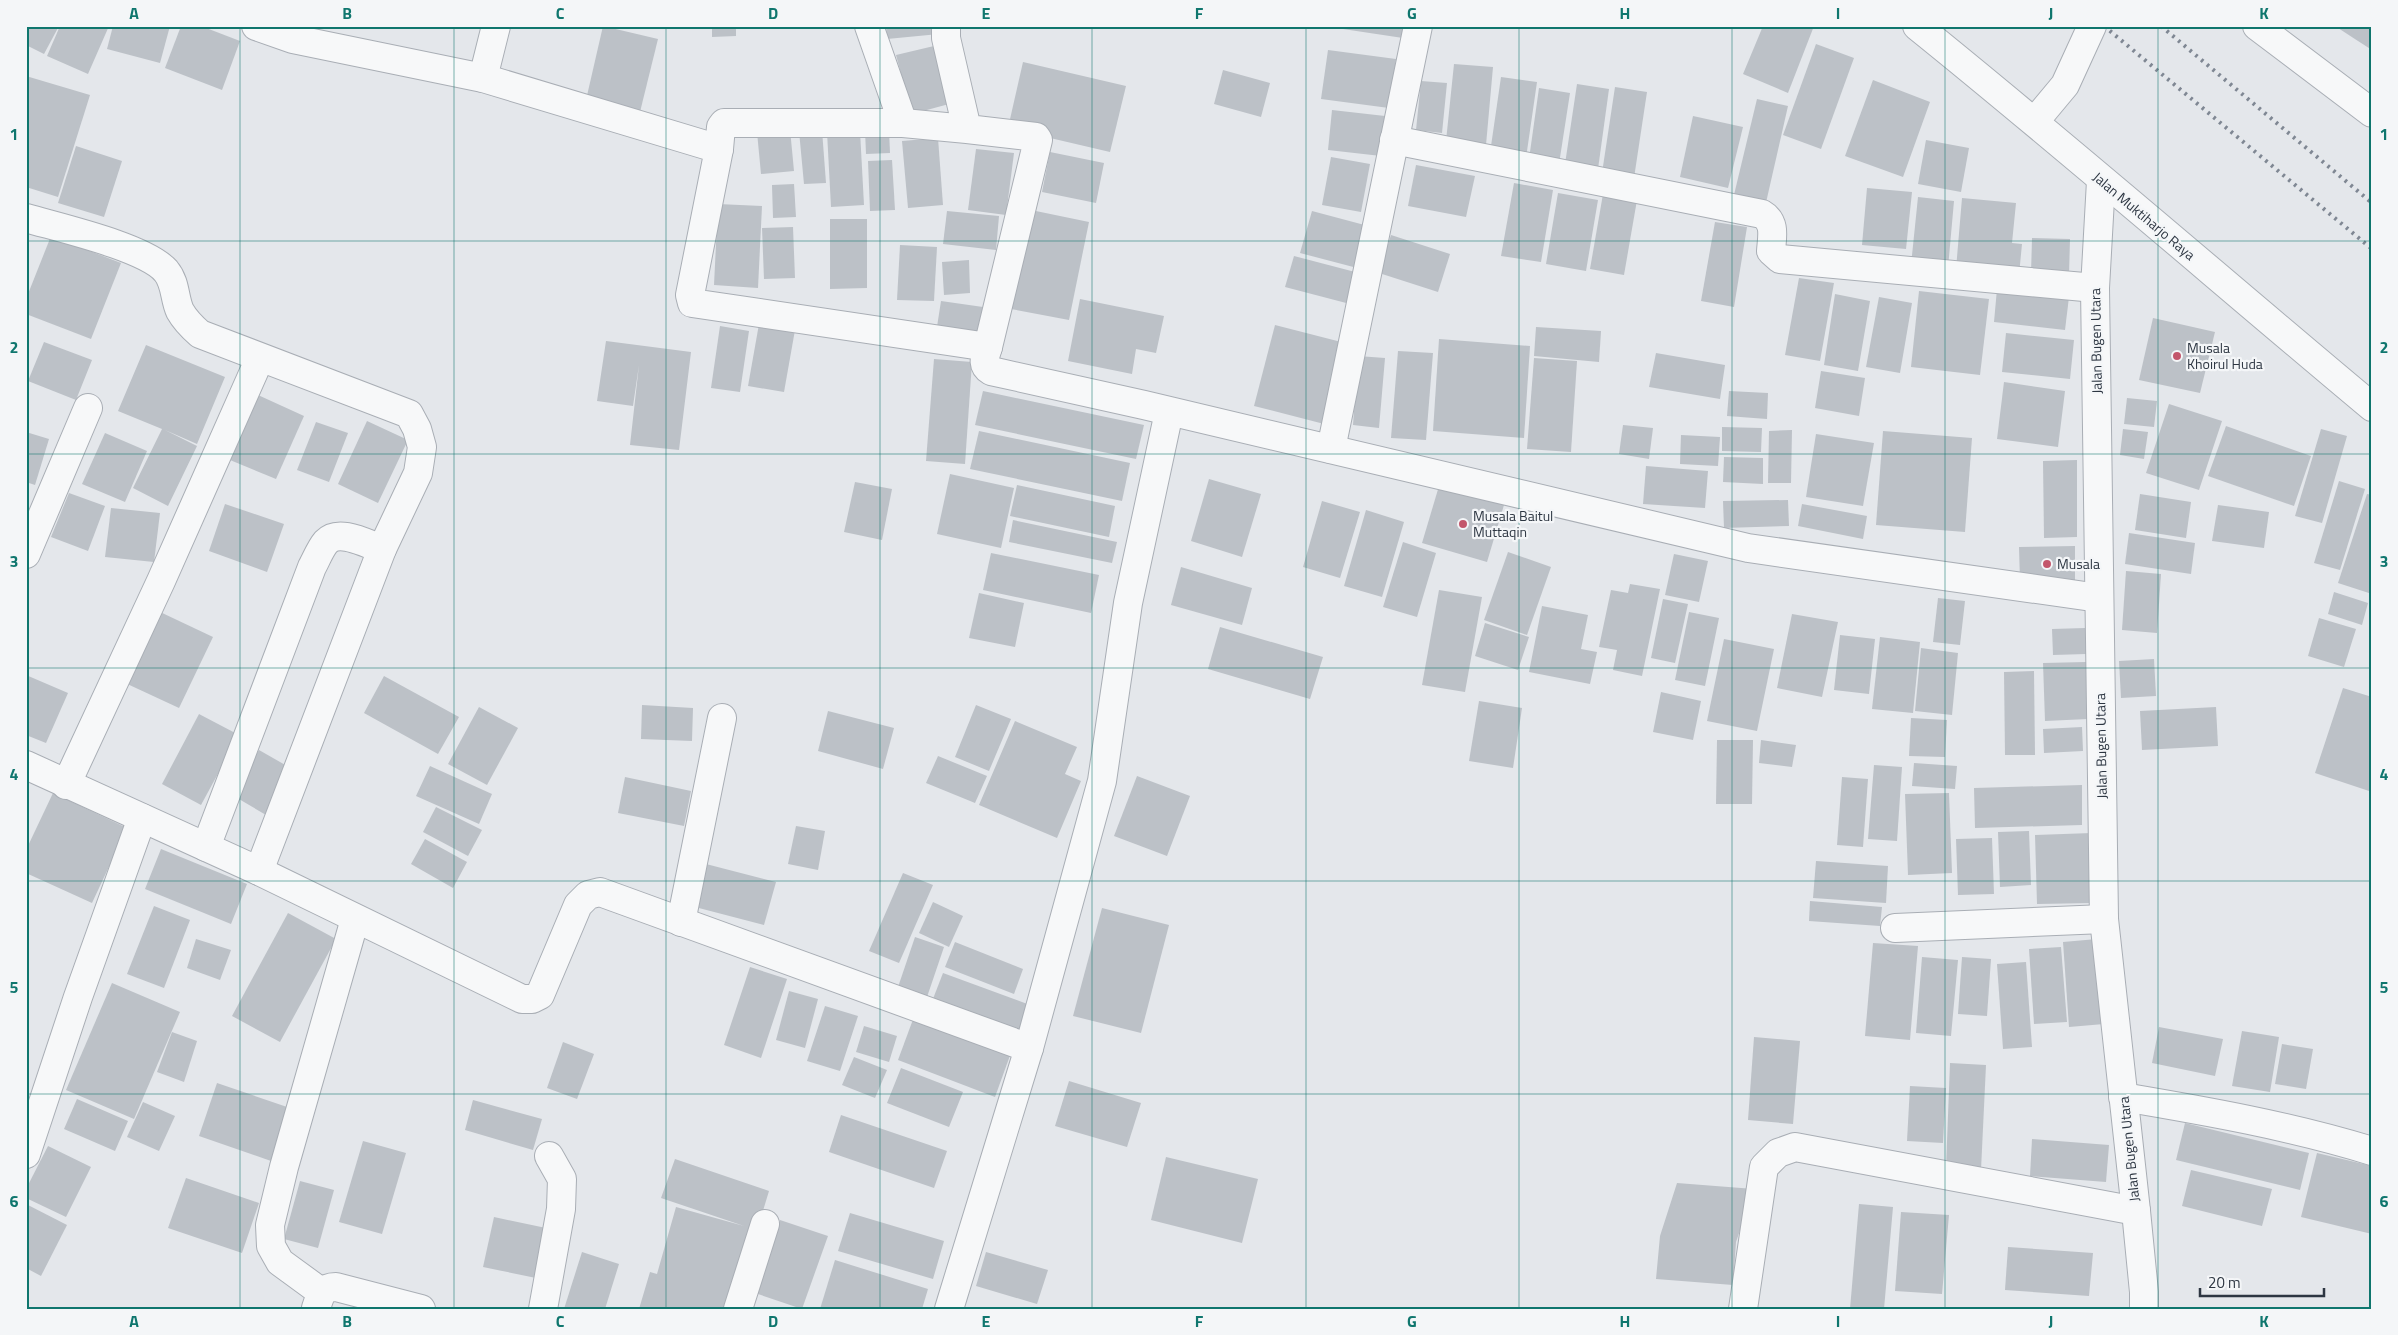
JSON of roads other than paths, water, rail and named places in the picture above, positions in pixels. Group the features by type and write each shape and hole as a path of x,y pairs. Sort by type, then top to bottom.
{"street":[{"path":"256,26 294,33 483,78 719,149"},
{"path":"483,78 496,26"},
{"path":"868,26 903,123"},
{"path":"946,26 946,38 967,129"},
{"path":"1330,449 1418,26"},
{"name":"Jalan Muktiharjo Raya","path":"1917,26 2035,121 2101,181 2372,407"},
{"path":"2035,121 2065,85 2092,26"},
{"path":"2257,26 2372,113"},
{"path":"988,347 692,303 690,294 719,149 721,127 724,123 903,123 1036,137 1038,140 988,347 984,362 986,368 991,371 1748,548 2099,598"},
{"path":"1394,140 1762,214 1769,218 1772,225 1771,251 1780,259 2095,288"},
{"name":"Jalan Bugen Utara","path":"2101,181 2095,288 2104,919 2136,1211 2144,1309"},
{"path":"26,218 119,246 152,259 171,279 179,310 190,325 200,334 409,414 417,429 422,447 418,473 382,549 259,871"},
{"path":"66,784 157,590 260,358"},
{"path":"26,554 88,408"},
{"path":"950,1309 1029,1048 1102,781 1128,603 1169,412"},
{"path":"206,847 312,567 325,543 333,537 344,537 382,549"},
{"path":"681,922 722,718"},
{"path":"26,765 259,871 522,999 532,999 540,994 578,905 588,895 600,892 1029,1048"},
{"path":"26,1154 78,997 142,818"},
{"path":"355,919 284,1167 270,1225 271,1246 280,1262 318,1300 329,1287 336,1287 420,1309"},
{"path":"1895,928 2104,919"},
{"path":"2123,1097 2185,1107 2297,1131 2372,1151"},
{"path":"1743,1309 1764,1167 1778,1153 1795,1147 2136,1211"},
{"path":"543,1309 561,1209 562,1179 549,1156"},
{"path":"738,1309 765,1224"}],"railway":[{"path":"2104,26 2372,249"},
{"path":"2161,26 2372,203"}],"place":[{"name":"Musala Khoirul Huda","path":"2177,356"},
{"name":"Musala Baitul Muttaqin","path":"1463,524"},
{"name":"Musala","path":"2047,564"}]}
